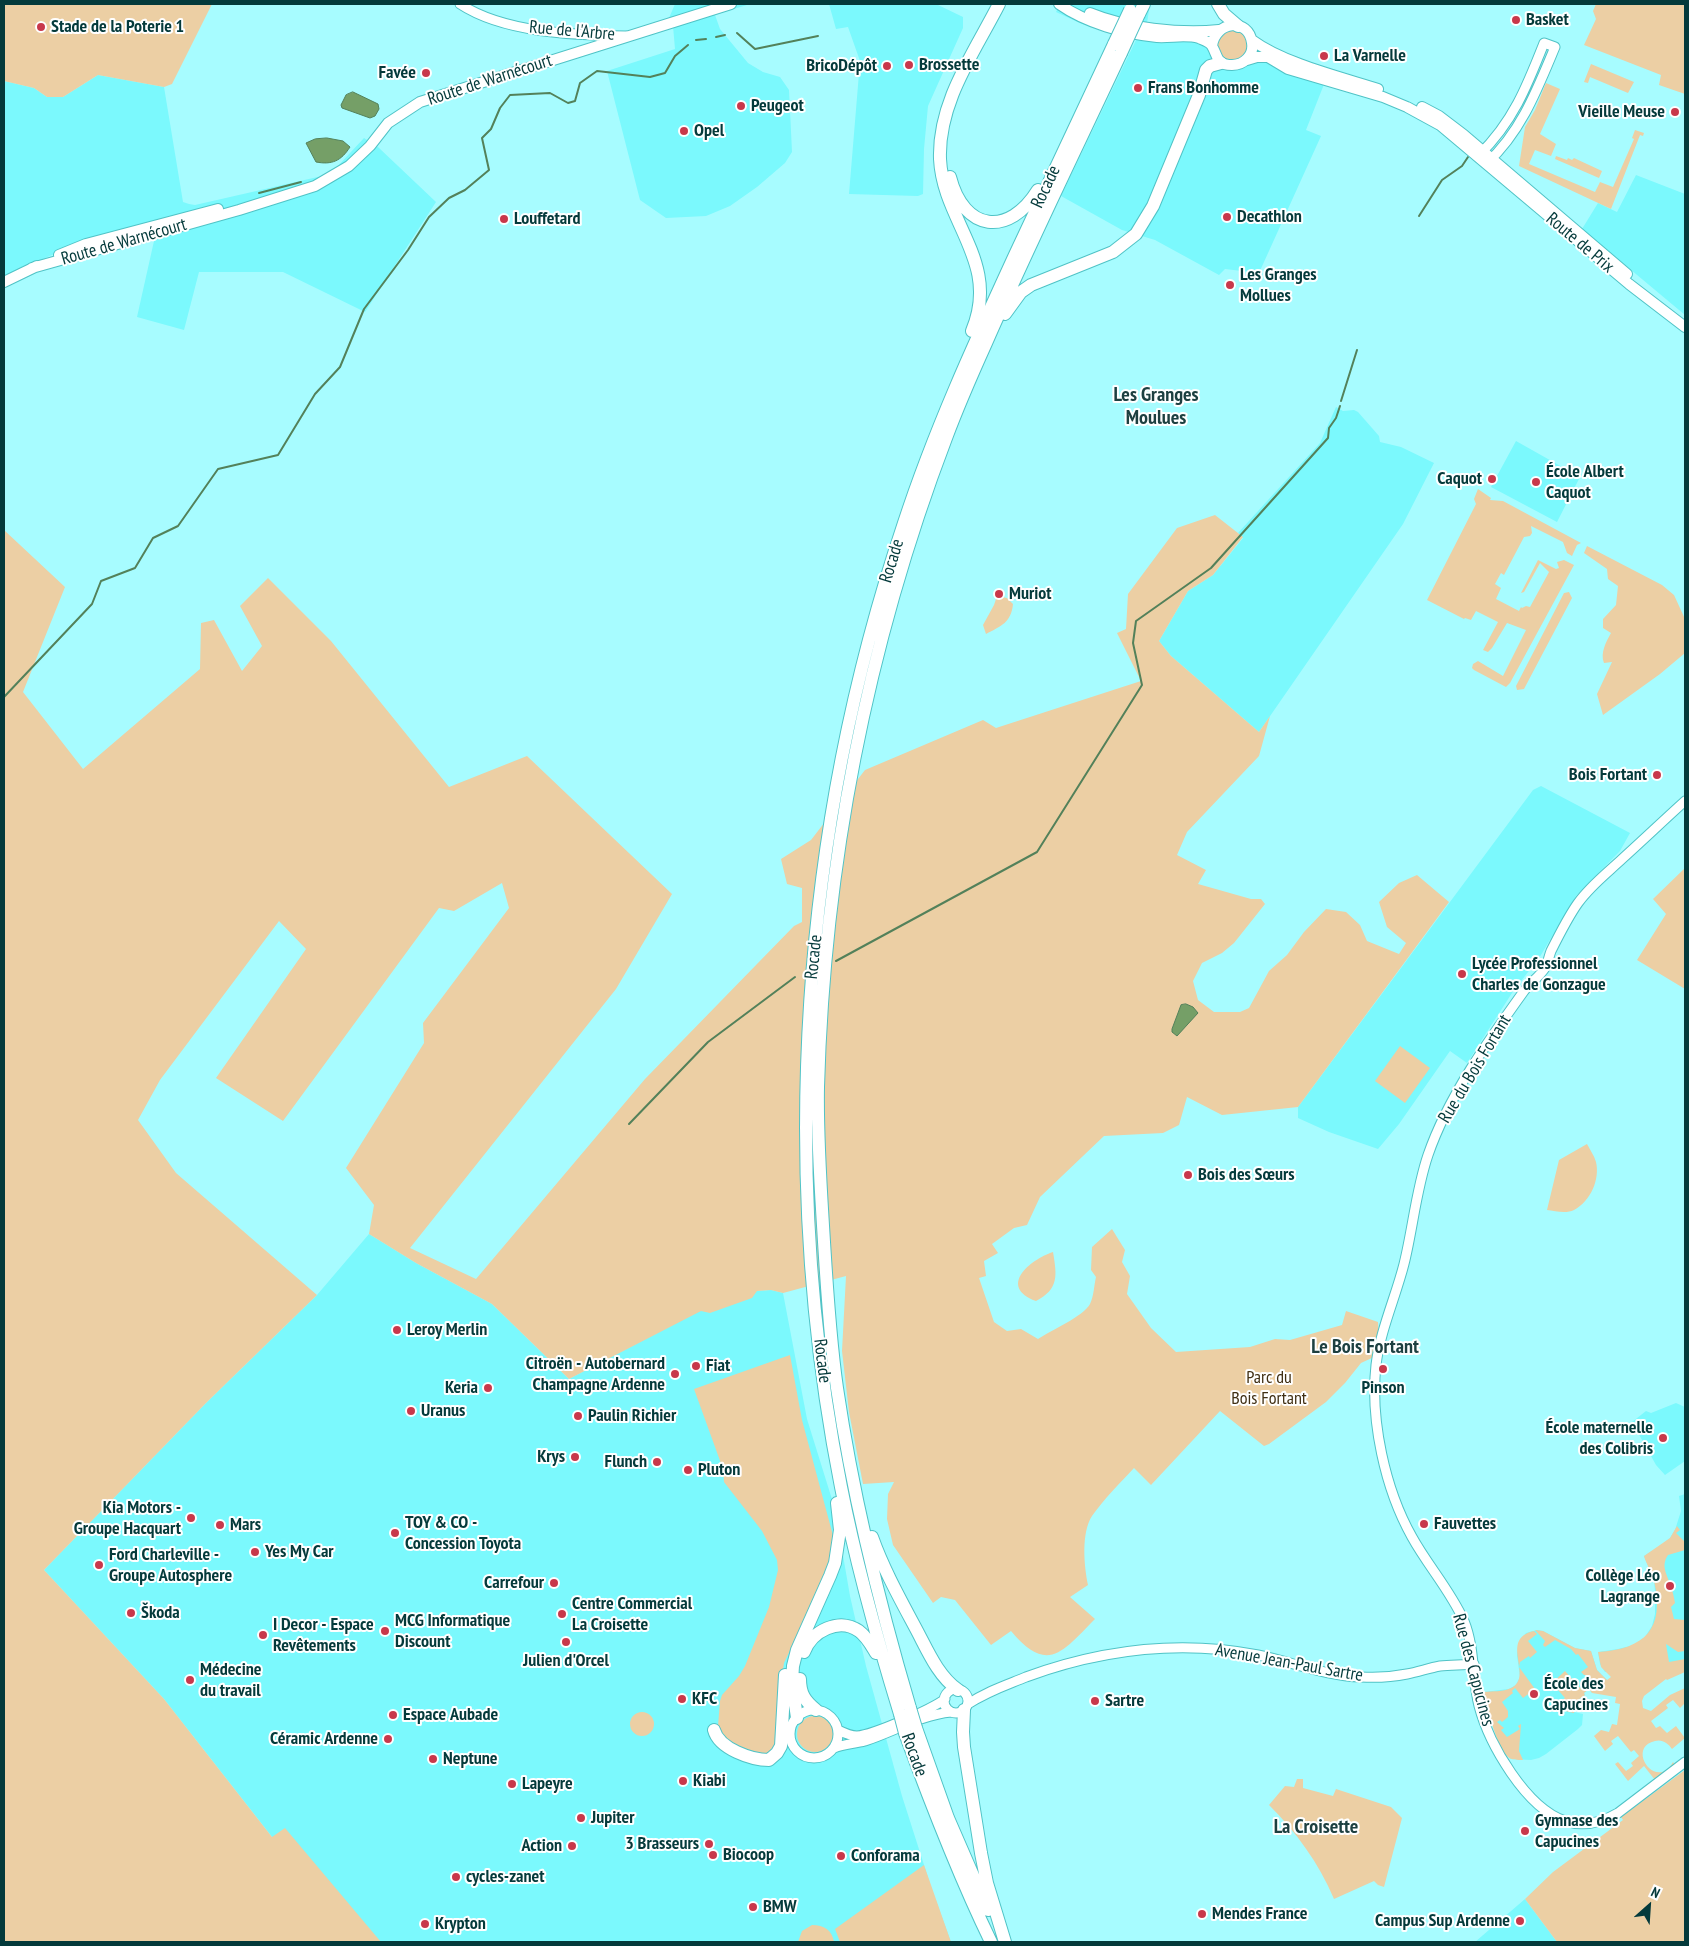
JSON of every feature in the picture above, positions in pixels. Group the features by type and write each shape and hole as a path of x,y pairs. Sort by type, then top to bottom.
{"highway":[{"path":"965,362 965,348 975,324 979,308 978,272 966,236 946,195 942,179 940,142 949,99 998,4"},
{"path":"1007,4 962,90 953,112 948,158 954,190 962,206 982,220 996,222 1017,216 1034,197 1067,143"},
{"path":"1218,4 1224,14 1238,26"},
{"path":"1004,1942 910,1730 850,1467 837,1387 828,1308 821,1191 818,1091 824,979 833,888 851,772 875,662 909,544 945,440 959,406 1117,48 1137,8"},
{"name":"Rocade","path":"905,1711 872,1622 854,1550 840,1485 829,1418 815,1310 807,1182 806,1089 811,989 821,889 838,772 863,658 904,523 934,439 965,362 1067,143 1117,48"},
{"path":"959,406 996,331 1021,292 1044,279 1113,252 1136,234 1153,206 1199,95 1206,70 1210,66 1222,62"},
{"path":"797,1718 792,1682 793,1666 797,1650 835,1563 840,1530 829,1418"},
{"path":"850,1467 880,1560 930,1656 944,1678 960,1691"},
{"path":"816,1710 805,1701 802,1694 800,1666 803,1655 812,1638 825,1629 840,1626 852,1628 868,1639 905,1711"},
{"path":"714,1730 720,1743 749,1757 770,1760 777,1753 783,1738 786,1668 794,1647 807,1628"},
{"path":"966,1707 964,1740 981,1853 987,1883 1004,1942"},
{"name":"Rocade","path":"910,1730 941,1828 969,1896 991,1942"}],"main road":[{"name":"Route de Warnécourt","path":"4,282 32,268 239,210 315,186 349,166 370,146 388,123 420,102 731,4"},
{"path":"1060,4 1079,16 1102,25 1154,36 1198,38 1212,46"},
{"path":"1070,4 1094,15 1151,29 1206,31 1219,30 1231,25 1238,26"},
{"name":"Route de Prix","path":"1238,26 1244,29 1259,46 1296,62 1407,100 1439,116 1480,154"},
{"path":"1219,30 1215,34 1212,46 1216,58 1222,62"},
{"path":"1247,60 1252,50 1252,40"},
{"name":"Route de Prix","path":"1222,62 1234,66 1257,57 1268,57 1288,68 1407,106 1440,125 1480,154 1685,321"},
{"name":"Route de Prix","path":"1489,161 1628,284 1685,327"}],"street":[{"name":"Rue de l'Arbre","path":"460,4 487,17 547,32 628,36"},
{"path":"1480,154 1516,108 1544,43 1555,48 1523,119 1489,161"},
{"name":"Rue du Bois Fortant","path":"1376,1364 1404,1264 1428,1156 1465,1079 1501,1023 1534,978 1545,968 1552,950 1579,902 1593,885 1685,801"},
{"name":"Rue des Capucines","path":"1376,1364 1376,1412 1379,1439 1390,1484 1400,1512 1413,1539 1453,1598 1465,1624 1474,1664 1479,1707 1498,1751 1515,1778 1545,1811 1563,1821 1577,1824 1592,1823 1607,1820 1618,1813 1685,1762"},
{"name":"Avenue Jean-Paul Sartre","path":"966,1707 988,1691 1052,1668 1122,1652 1157,1649 1200,1649 1248,1654 1322,1672 1360,1678 1405,1675 1439,1666 1474,1664"},
{"path":"834,1748 848,1743 861,1742 931,1716 951,1712 958,1713 966,1707 967,1697 960,1691 951,1691 945,1699 930,1709 861,1735 848,1735 838,1730"},
{"name":"Avenue Jean-Paul Sartre","path":"960,1691 988,1691"},
{"path":"945,1699 946,1706 951,1712"},
{"path":"816,1710 828,1714 838,1730 838,1740 834,1748 819,1758 799,1753 794,1747 791,1735 793,1724 797,1718 805,1712 816,1710"}],"shaded area":[{"path":"675,4 750,4 715,15 720,29 748,63 763,72 780,77 789,90 792,152 785,163 757,187 730,206 706,216 666,218 640,200 607,71 675,49 673,26 669,18"},
{"path":"829,4 936,4 963,17 963,28 928,106 924,149 923,194 918,196 849,194 860,61 848,27 836,29"},
{"path":"1060,4 1150,4 1147,23 1211,29 1238,23 1273,48 1330,69 1306,130 1321,136 1259,273 1225,269 1219,275 1155,240 1122,230 1061,196 1136,40 1082,24 1056,12"},
{"path":"98,75 164,87 183,202 195,205 322,176 337,167 364,138 378,147 436,202 365,312 283,272 199,272 184,330 137,317 154,241 134,228 75,245 4,276 4,81 34,88 47,97 63,97"},
{"path":"353,92 378,104 379,109 375,116 370,118 342,108 341,105 346,95"},
{"path":"327,138 343,141 350,147 336,161 327,163 316,162 306,143 315,139"},
{"path":"1636,175 1685,194 1685,315 1582,229 1598,203 1617,212"},
{"path":"1336,407 1343,411 1354,410 1358,412 1379,436 1380,442 1401,447 1434,463 1403,524 1259,732 1171,656 1159,641 1188,591 1213,575 1243,538 1238,533 1320,443"},
{"name":"École Albert Caquot","path":"1516,441 1580,477 1557,522 1491,487"},
{"name":"Lycée Professionnel Charles de Gonzague","path":"1541,786 1630,833 1620,851 1576,896 1541,955 1512,993 1467,1063 1450,1051 1399,1124 1378,1149 1329,1132 1298,1118 1298,1107 1533,790"},
{"path":"1186,1004 1193,1007 1198,1013 1177,1036 1172,1032 1172,1029 1181,1005"},
{"path":"369,1234 416,1263 492,1304 569,1379 701,1310 757,1291 771,1290 783,1293 807,1419 835,1509 850,1596 866,1666 902,1796 951,1942 381,1942 276,1842 164,1699 44,1570 206,1403 317,1295"},
{"name":"École maternelle des Colibris","path":"1676,1403 1685,1407 1685,1461 1665,1475 1656,1465 1632,1422 1646,1411 1651,1413"},
{"name":"Collège Léo Lagrange","path":"1685,1494 1685,1669 1605,1672 1600,1664 1598,1652 1634,1645 1645,1637 1652,1626 1655,1614 1654,1580 1644,1556 1670,1538 1675,1530 1681,1511 1679,1496"},
{"name":"École des Capucines","path":"1537,1630 1543,1631 1575,1648 1591,1651 1597,1670 1607,1680 1592,1693 1589,1689 1584,1693 1585,1695 1575,1702 1574,1712 1583,1714 1582,1725 1578,1729 1539,1758 1531,1760 1511,1759 1506,1755 1495,1731 1484,1692 1509,1689 1516,1685 1520,1677 1517,1655 1519,1642 1526,1633"},
{"name":"Campus Sup Ardenne","path":"1525,1899 1557,1942 1475,1942"}],"green space":[{"path":"4,4 212,4 172,84 164,87 98,75 63,97 47,97 34,88 4,81"},
{"path":"1596,4 1685,4 1685,94 1659,85 1661,75 1584,45 1596,19 1593,11"},
{"path":"1232,29 1238,30 1243,34 1247,39 1247,51 1243,56 1238,60 1232,61 1226,60 1221,56 1217,51 1216,45 1217,39 1221,34 1226,30"},
{"path":"1591,64 1634,82 1628,93 1590,77 1588,83 1584,82"},
{"path":"1546,83 1560,89 1540,134 1556,144 1551,156 1535,150 1529,164 1595,192 1600,182 1613,187 1634,139 1632,138 1635,130 1644,133 1643,136 1640,135 1611,209 1519,166 1525,127 1535,110"},
{"path":"1556,156 1567,160 1568,158 1572,160 1574,158 1602,171 1599,178 1555,159"},
{"path":"1478,489 1491,498 1490,500 1503,501 1581,543 1577,545 1572,556 1567,553 1563,542 1531,526 1532,533 1530,536 1524,537 1504,575 1501,573 1495,584 1501,588 1496,599 1519,611 1521,607 1530,607 1549,572 1540,563 1524,592 1521,593 1538,560 1556,569 1559,568 1557,562 1564,560 1574,565 1510,683 1506,687 1474,670 1472,668 1473,664 1478,661 1503,676 1526,630 1507,623 1488,652 1483,650 1498,622 1476,611 1471,620 1464,619 1427,600 1476,504 1474,499"},
{"name":"Parc du Bois Fortant","path":"1215,515 1243,537 1213,575 1188,591 1159,641 1171,656 1259,732 1270,716 1259,756 1187,832 1177,855 1206,870 1198,884 1251,899 1261,899 1265,904 1234,943 1222,953 1202,963 1193,981 1198,1000 1214,1012 1240,1012 1249,1008 1269,971 1287,955 1304,932 1326,909 1346,912 1360,925 1367,941 1399,954 1406,943 1387,927 1379,902 1399,883 1417,875 1449,902 1298,1107 1222,1115 1187,1097 1179,1125 1163,1133 1104,1136 1040,1197 1027,1225 1014,1228 992,1244 998,1253 984,1261 986,1276 979,1278 994,1322 1007,1331 1021,1329 1038,1339 1087,1309 1093,1294 1096,1277 1091,1270 1092,1247 1112,1229 1125,1250 1122,1262 1130,1276 1127,1294 1151,1328 1176,1352 1250,1347 1275,1339 1290,1340 1342,1325 1346,1311 1378,1322 1379,1338 1374,1357 1361,1363 1326,1402 1269,1444 1264,1446 1220,1411 1151,1485 1134,1468 1092,1516 1086,1531 1085,1569 1088,1585 1070,1597 1095,1619 1065,1648 1055,1653 1046,1655 1035,1652 1024,1645 1011,1631 991,1645 955,1600 941,1597 933,1603 893,1545 887,1519 888,1494 894,1482 863,1484 849,1412 842,1351 846,1276 783,1293 771,1290 757,1291 752,1298 710,1313 701,1311 569,1379 492,1304 416,1263 369,1234 374,1205 346,1168 424,1043 423,1023 509,908 502,883 454,911 439,908 283,1121 216,1078 306,949 279,921 160,1080 138,1120 176,1173 317,1295 206,1403 44,1570 164,1699 272,1837 285,1828 381,1942 4,1942 4,530 65,587 23,692 83,769 200,669 201,623 214,620 242,671 262,646 240,606 268,578 331,641 449,787 527,756 672,894 616,989 410,1248 476,1279 645,1079 794,926 802,922 802,888 787,884 781,859 811,840 865,770 983,720 996,728 1141,681 1117,633 1126,629 1128,594 1177,528"},
{"path":"1587,546 1662,585 1674,595 1685,619 1685,653 1660,674 1603,715 1597,694 1612,662 1604,663 1603,659 1604,648 1611,633 1603,628 1603,619 1616,605 1618,586 1608,579 1607,569 1584,553"},
{"path":"1569,592 1572,598 1524,689 1517,690 1516,686 1564,593"},
{"path":"997,596 1007,598 1013,604 1012,610 1008,620 986,634 983,625"},
{"path":"1685,868 1685,989 1637,960 1666,914 1653,899"},
{"path":"1400,1046 1430,1068 1405,1103 1375,1081"},
{"path":"1587,1144 1595,1159 1597,1169 1593,1189 1585,1201 1574,1210 1560,1212 1547,1210 1559,1160"},
{"path":"1053,1252 1055,1281 1053,1287 1036,1301 1019,1289 1018,1281 1027,1267"},
{"path":"790,1355 802,1420 835,1543 832,1562 784,1663 781,1740 765,1757 725,1743 718,1726 722,1695 739,1676 745,1666 769,1607 778,1570 777,1560 762,1531 724,1482 723,1469 694,1389"},
{"path":"1677,1526 1680,1530 1676,1533 1685,1542 1685,1550 1668,1555 1665,1571 1675,1603 1671,1607 1674,1619 1685,1620 1685,1651 1678,1652 1666,1644 1669,1662 1685,1659 1685,1672 1666,1679 1644,1696 1642,1701 1643,1708 1651,1711 1670,1695 1685,1688 1685,1703 1680,1708 1673,1700 1666,1705 1668,1708 1651,1721 1656,1728 1660,1726 1667,1733 1676,1726 1685,1738 1672,1749 1667,1743 1662,1741 1655,1741 1647,1745 1643,1751 1643,1759 1652,1770 1659,1772 1666,1770 1673,1762 1675,1765 1655,1780 1644,1766 1628,1781 1615,1764 1618,1762 1626,1771 1633,1766 1631,1763 1639,1756 1634,1750 1631,1752 1618,1736 1611,1741 1613,1744 1605,1751 1594,1736 1601,1730 1609,1732 1612,1724 1617,1725 1620,1704 1615,1703 1616,1697 1592,1693 1589,1689 1584,1693 1585,1695 1575,1702 1574,1713 1560,1708 1556,1704 1565,1698 1552,1683 1565,1671 1582,1690 1589,1683 1586,1675 1581,1672 1588,1667 1578,1654 1576,1655 1571,1649 1555,1640 1545,1647 1543,1645 1545,1641 1535,1630 1543,1631 1575,1648 1591,1651 1597,1670 1607,1680 1611,1677 1601,1667 1598,1652 1614,1650 1639,1641 1654,1624 1657,1598 1653,1578 1644,1556 1670,1538"},
{"path":"1534,1631 1537,1634 1528,1641 1537,1652 1530,1658 1529,1656 1520,1662 1519,1666 1517,1650 1519,1642 1524,1635"},
{"path":"1519,1667 1535,1689 1523,1698 1515,1688 1512,1691 1513,1693 1502,1702 1508,1711 1508,1717 1502,1722 1500,1720 1497,1722 1504,1728 1501,1730 1507,1737 1520,1729 1518,1726 1521,1724 1519,1751 1523,1760 1515,1760 1508,1757 1500,1744 1487,1707 1484,1692 1501,1691 1511,1688 1517,1683 1520,1676"},
{"path":"642,1712 650,1716 654,1724 650,1732 642,1736 634,1732 630,1724 634,1716"},
{"path":"815,1716 822,1717 828,1721 832,1727 832,1741 828,1747 822,1751 815,1752 808,1751 802,1747 798,1741 797,1734 798,1727 802,1721 808,1717"},
{"path":"1685,1770 1685,1942 1557,1942 1525,1899 1553,1872 1623,1820 1621,1817"},
{"path":"1297,1779 1303,1779 1303,1788 1333,1796 1336,1789 1391,1807 1402,1818 1384,1887 1374,1881 1334,1899 1306,1849 1269,1805 1285,1786 1294,1787"},
{"path":"924,1865 951,1942 840,1942 835,1929"},
{"path":"812,1925 827,1929 834,1942 798,1942 802,1931"}],"waterway":[{"path":"737,33 755,49 818,36"},
{"path":"716,37 725,35"},
{"path":"696,40 706,39"},
{"path":"4,697 92,604 101,581 135,568 153,538 178,526 218,469 278,455 315,394 340,367 364,309 408,250 429,217 449,198 465,190 489,170 482,138 491,129 500,108 510,95 550,93 568,103 575,101 580,83 597,71 650,77 665,73 675,56 688,45"},
{"path":"1419,216 1442,180 1462,166 1468,157"},
{"path":"259,193 301,182"},
{"path":"1341,401 1357,350"},
{"path":"836,961 1037,852 1142,685 1133,643 1136,621 1211,568 1328,438 1329,428 1336,418 1340,406"},
{"path":"629,1124 708,1042 795,977"}],"place":[{"name":"Basket","path":"1516,20"},
{"name":"Stade de la Poterie 1","path":"41,27"},
{"name":"La Varnelle","path":"1324,56"},
{"name":"Brossette","path":"909,65"},
{"name":"BricoDépôt","path":"887,66"},
{"name":"Favée","path":"426,73"},
{"name":"Frans Bonhomme","path":"1138,88"},
{"name":"Peugeot","path":"741,106"},
{"name":"Vieille Meuse","path":"1675,112"},
{"name":"Opel","path":"684,131"},
{"name":"Decathlon","path":"1227,217"},
{"name":"Louffetard","path":"504,219"},
{"name":"Les Granges Mollues","path":"1230,285"},
{"name":"Caquot","path":"1492,479"},
{"name":"École Albert Caquot","path":"1536,482"},
{"name":"Muriot","path":"999,594"},
{"name":"Bois Fortant","path":"1657,775"},
{"name":"Lycée Professionnel Charles de Gonzague","path":"1462,974"},
{"name":"Bois des Sœurs","path":"1188,1175"},
{"name":"Leroy Merlin","path":"397,1330"},
{"name":"Fiat","path":"696,1366"},
{"name":"Pinson","path":"1383,1369"},
{"name":"Citroën - Autobernard Champagne Ardenne","path":"675,1374"},
{"name":"Keria","path":"488,1388"},
{"name":"Uranus","path":"411,1411"},
{"name":"Paulin Richier","path":"578,1416"},
{"name":"École maternelle des Colibris","path":"1663,1438"},
{"name":"Krys","path":"575,1457"},
{"name":"Flunch","path":"657,1462"},
{"name":"Pluton","path":"688,1470"},
{"name":"Kia Motors - Groupe Hacquart","path":"191,1518"},
{"name":"Fauvettes","path":"1424,1524"},
{"name":"Mars","path":"220,1525"},
{"name":"TOY & CO - Concession Toyota","path":"395,1533"},
{"name":"Yes My Car","path":"255,1552"},
{"name":"Ford Charleville - Groupe Autosphere","path":"99,1565"},
{"name":"Carrefour","path":"554,1583"},
{"name":"Collège Léo Lagrange","path":"1670,1586"},
{"name":"Škoda","path":"131,1613"},
{"name":"Centre Commercial La Croisette","path":"562,1614"},
{"name":"MCG Informatique Discount","path":"385,1631"},
{"name":"I Decor - Espace Revêtements","path":"263,1635"},
{"name":"Julien d'Orcel","path":"566,1642"},
{"name":"Médecine du travail","path":"190,1680"},
{"name":"École des Capucines","path":"1534,1694"},
{"name":"KFC","path":"682,1699"},
{"name":"Sartre","path":"1095,1701"},
{"name":"Espace Aubade","path":"393,1715"},
{"name":"Céramic Ardenne","path":"388,1739"},
{"name":"Neptune","path":"433,1759"},
{"name":"Kiabi","path":"683,1781"},
{"name":"Lapeyre","path":"512,1784"},
{"name":"Jupiter","path":"581,1818"},
{"name":"Gymnase des Capucines","path":"1525,1831"},
{"name":"3 Brasseurs","path":"709,1844"},
{"name":"Action","path":"572,1846"},
{"name":"Biocoop","path":"713,1855"},
{"name":"Conforama","path":"841,1856"},
{"name":"cycles-zanet","path":"456,1877"},
{"name":"BMW","path":"753,1907"},
{"name":"Mendes France","path":"1202,1914"},
{"name":"Campus Sup Ardenne","path":"1520,1921"},
{"name":"Krypton","path":"425,1924"}],"district":[{"name":"Les Granges Moulues","path":"1156,406"},
{"name":"Le Bois Fortant","path":"1365,1347"},
{"name":"La Croisette","path":"1316,1827"}]}
